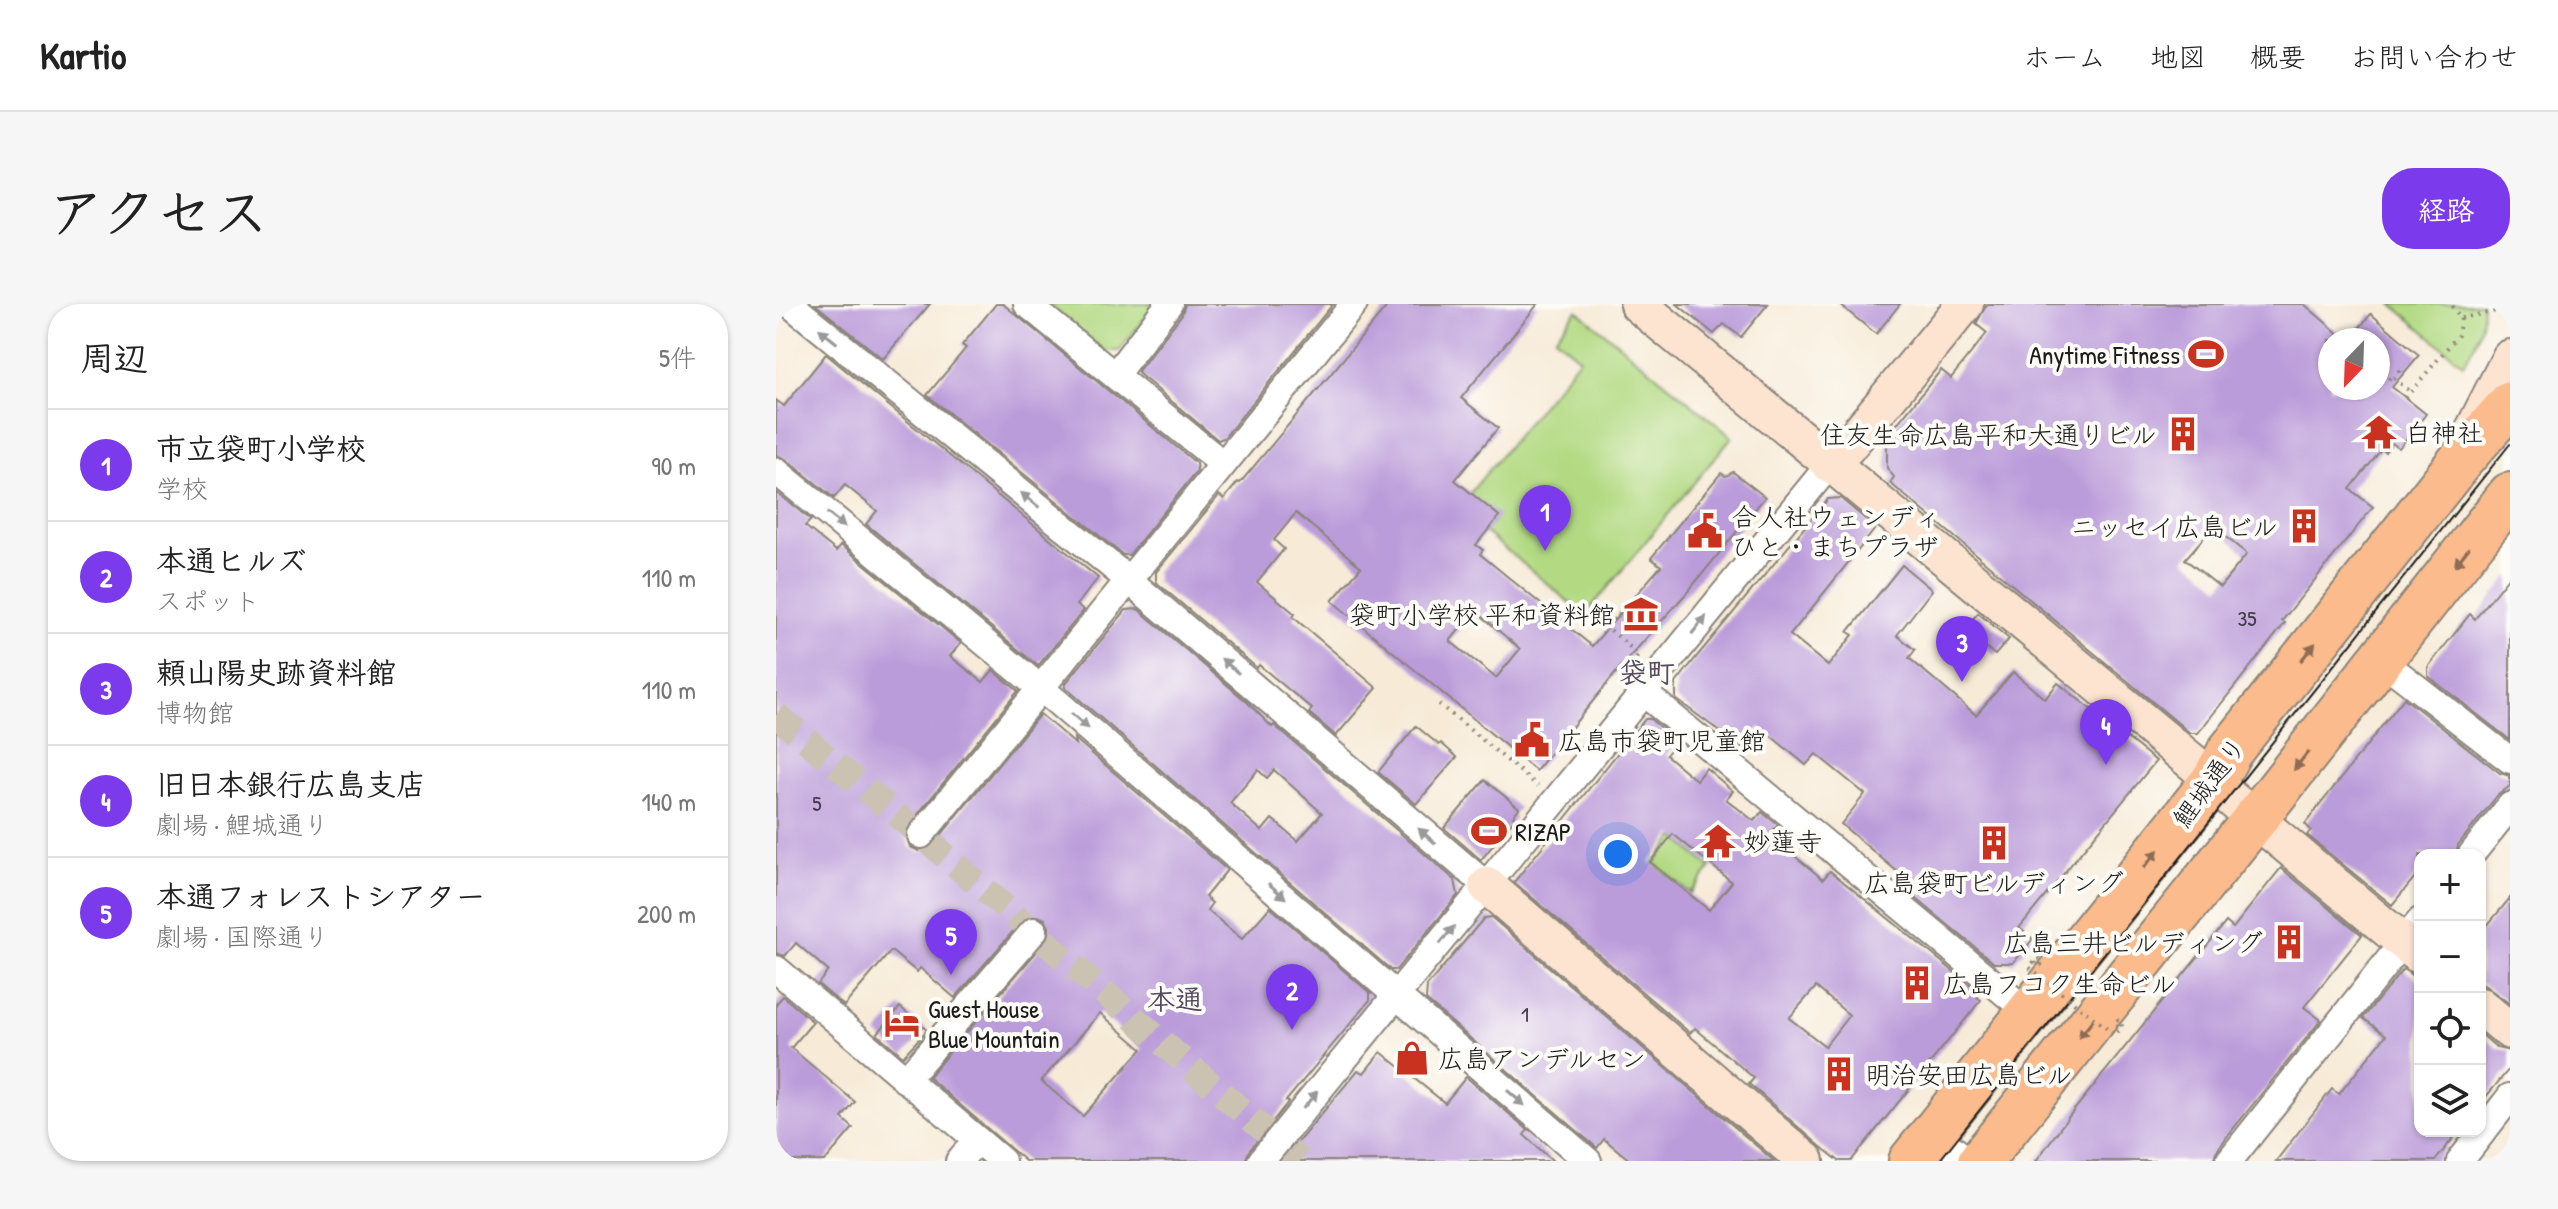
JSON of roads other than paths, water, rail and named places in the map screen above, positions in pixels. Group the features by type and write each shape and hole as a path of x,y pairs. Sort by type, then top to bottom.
{"highway":[{"name":"鯉城通り","path":"1922,1147 2214,780 2230,751 2461,460 2510,404"},
{"path":"1980,1161 2510,495"}],"street":[{"path":"790,304 1130,581 1806,1161"},
{"path":"1027,304 1223,464"},
{"path":"1115,375 1169,304"},
{"path":"921,835 1354,304"},
{"path":"1638,304 2214,780 2255,819 2414,940 2229,1161"},
{"path":"1261,1161 1555,801 1641,686 1847,447 1965,304"},
{"path":"2461,460 2510,358"},
{"path":"776,471 1042,689 1588,1161"},
{"path":"2381,660 2510,760"},
{"path":"1641,686 2029,1013"},
{"path":"2476,849 2510,806"},
{"path":"905,1080 1034,931"},
{"path":"776,969 1002,1161"},
{"path":"2486,1011 2510,1031"},
{"path":"2460,1161 2510,1097"},
{"path":"959,1161 977,1140"},
{"path":"1922,1147 1968,1161"}],"tunnel":[{"path":"776,715 921,835 1300,1161"}],"tram line":[{"path":"1939,1161 2510,444"}],"place":[{"name":"Anytime Fitness","path":"2206,354"},
{"name":"白神社","path":"2379,432"},
{"name":"住友生命広島平和大通りビル","path":"2183,434"},
{"name":"ニッセイ広島ビル","path":"2304,526"},
{"name":"合人社ウェンディ ひと・まちプラザ","path":"1705,531"},
{"name":"市立袋町小学校","path":"1545,551"},
{"name":"袋町小学校 平和資料館","path":"1641,614"},
{"name":"頼山陽史跡資料館","path":"1962,682"},
{"name":"広島市袋町児童館","path":"1532,740"},
{"name":"旧日本銀行広島支店","path":"2106,765"},
{"name":"RIZAP","path":"1489,831"},
{"name":"妙蓮寺","path":"1718,841"},
{"name":"広島袋町ビルディング","path":"1994,843"},
{"name":"広島三井ビルディング","path":"2289,942"},
{"name":"本通フォレストシアター","path":"951,975"},
{"name":"広島フコク生命ビル","path":"1917,983"},
{"name":"Guest House Blue Mountain","path":"902,1023"},
{"name":"本通ヒルズ","path":"1292,1030"},
{"name":"広島アンデルセン","path":"1412,1058"},
{"name":"明治安田広島ビル","path":"1839,1074"}],"district":[{"name":"袋町","path":"1647,672"},
{"name":"本通","path":"1175,999"}]}
